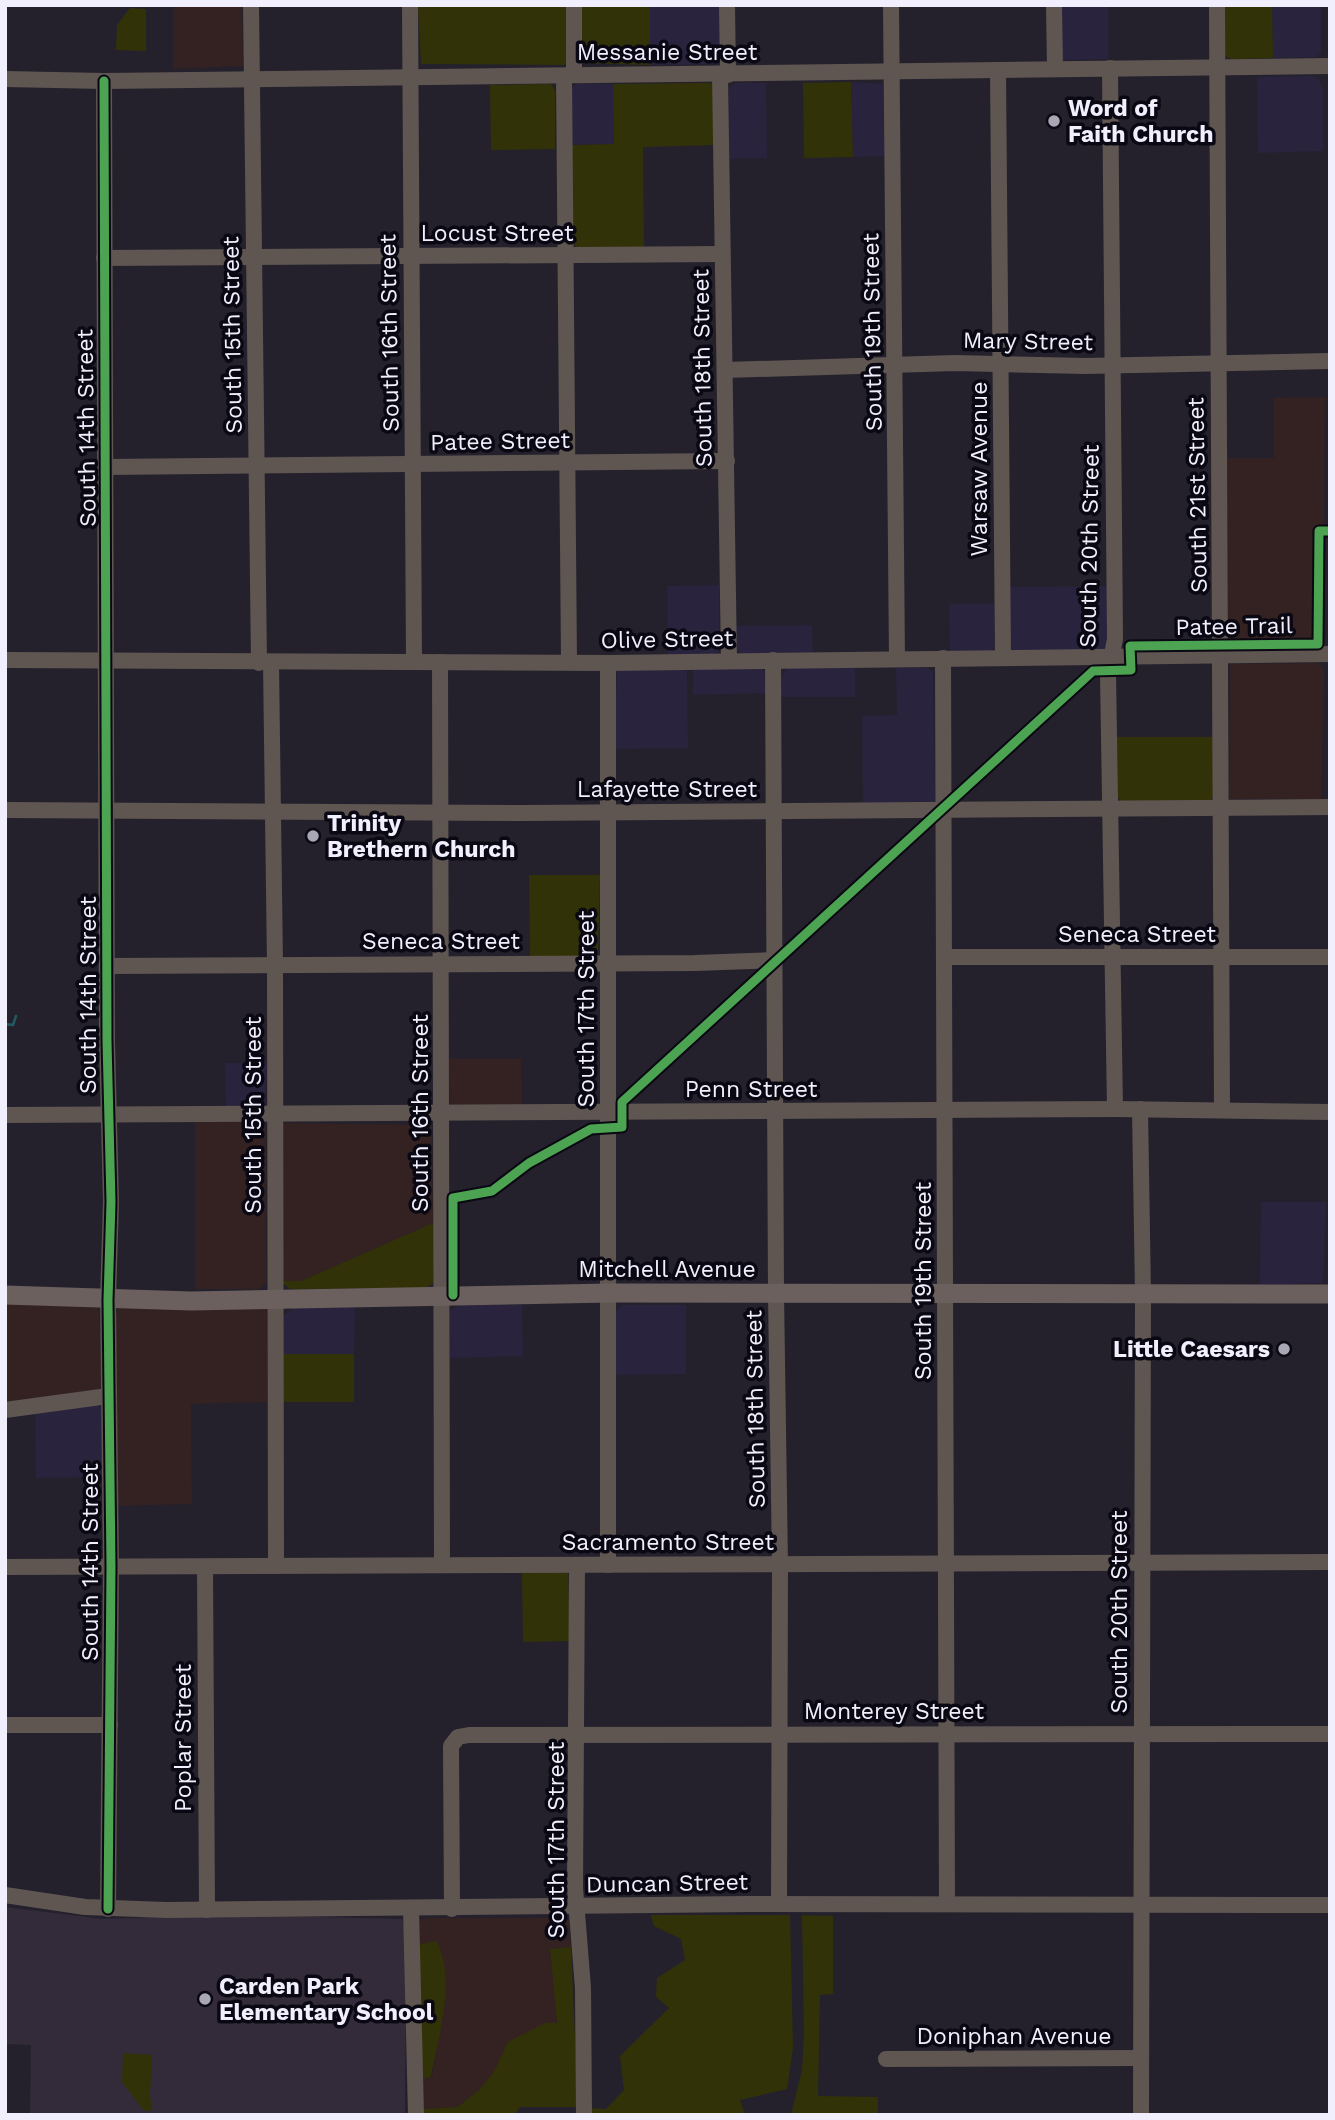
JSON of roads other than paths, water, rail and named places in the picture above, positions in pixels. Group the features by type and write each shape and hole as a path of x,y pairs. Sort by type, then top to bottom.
{"main road":[{"name":"Mitchell Avenue","path":"5,1296 108,1300 276,1300 610,1293 1330,1294"}],"street":[{"name":"South 15th Street","path":"251,5 257,466 274,812 276,1566"},
{"name":"South 16th Street","path":"410,5 414,661"},
{"path":"569,662 565,256 569,76 574,5"},
{"name":"South 18th Street","path":"727,5 722,254 729,661"},
{"name":"South 19th Street","path":"891,5 897,659"},
{"path":"1055,5 1055,69"},
{"name":"South 21st Street","path":"1216,5 1222,1109"},
{"name":"Messanie Street","path":"5,79 104,81 724,75 1330,66"},
{"name":"South 20th Street","path":"1110,68 1115,639 1108,674 1115,1109"},
{"name":"Warsaw Avenue","path":"998,71 1003,657"},
{"name":"South 14th Street","path":"104,81 106,812 111,1202 108,1300 111,1567 108,1909"},
{"name":"Locust Street","path":"104,258 722,254"},
{"name":"Mary Street","path":"726,370 895,364 1114,365 1330,361"},
{"name":"Patee Street","path":"106,467 727,461"},
{"name":"Olive Street","path":"5,660 608,663 1330,654"},
{"name":"South 19th Street","path":"943,658 947,1904"},
{"name":"South 18th Street","path":"774,660 776,1293 780,1565 779,1904"},
{"name":"South 16th Street","path":"440,662 444,1295 442,1564"},
{"name":"South 17th Street","path":"608,663 608,1565"},
{"name":"Lafayette Street","path":"5,810 607,813 1330,807"},
{"name":"Seneca Street","path":"944,957 1330,957"},
{"name":"Seneca Street","path":"107,966 775,960"},
{"name":"Penn Street","path":"5,1115 1115,1109 1330,1112"},
{"name":"South 20th Street","path":"1140,1109 1143,1294 1141,2115"},
{"path":"5,1410 108,1396"},
{"name":"Sacramento Street","path":"5,1567 1330,1562"},
{"name":"South 17th Street","path":"577,1565 576,1907 583,1988 584,2115"},
{"name":"Poplar Street","path":"205,1566 207,1910"},
{"path":"5,1725 110,1725"},
{"name":"Monterey Street","path":"452,1909 451,1746 458,1737 578,1734 1330,1734"},
{"name":"Duncan Street","path":"5,1895 108,1909 207,1910 779,1904 1330,1905"},
{"path":"411,1909 416,2115"},
{"name":"Doniphan Avenue","path":"887,2059 1141,2058"}],"waterway":[{"path":"5,1024 13,1025 16,1016"}],"place":[{"name":"Word of Faith Church","path":"1054,121"},
{"name":"Trinity Brethern Church","path":"313,836"},
{"name":"Little Caesars","path":"1284,1349"},
{"name":"Carden Park Elementary School","path":"205,1999"}]}
